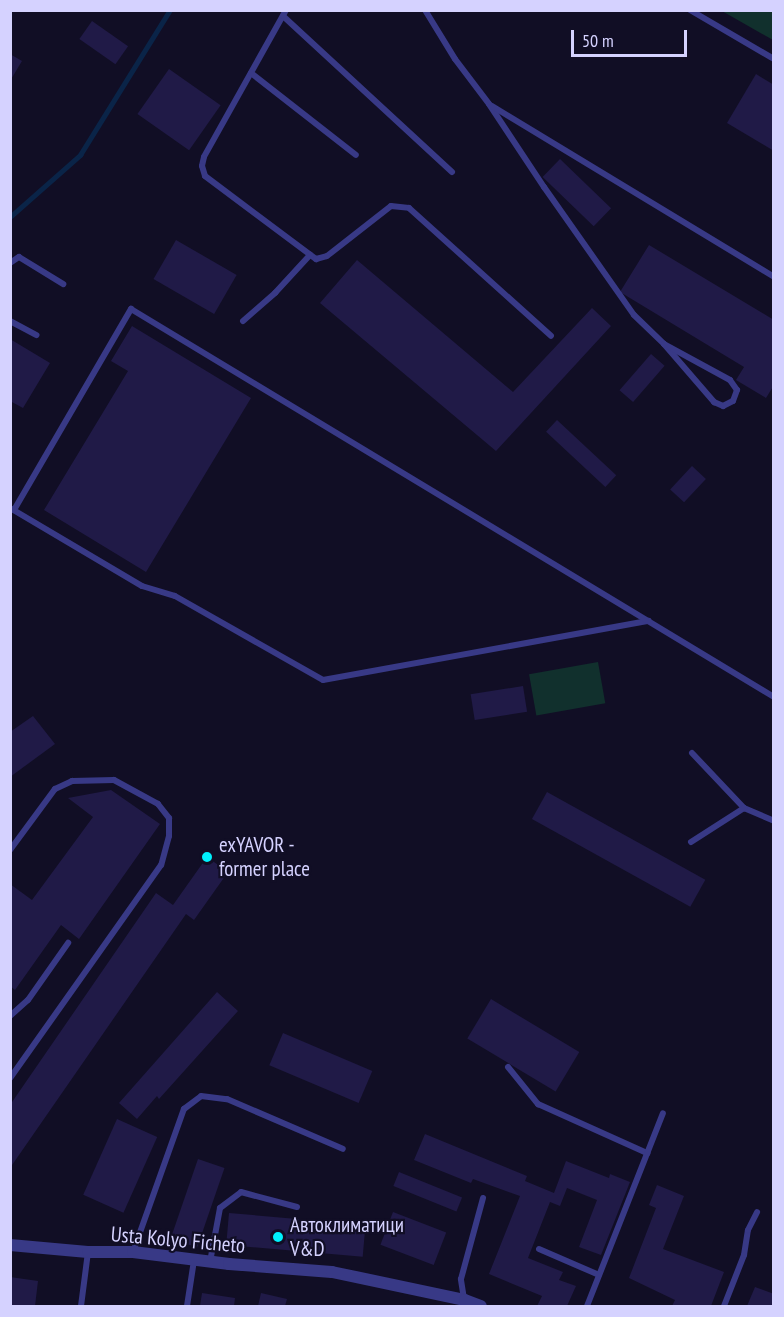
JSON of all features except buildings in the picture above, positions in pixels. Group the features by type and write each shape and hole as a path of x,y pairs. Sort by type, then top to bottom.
{"street":[{"name":"Usta Kolyo Ficheto","path":"10,1245 88,1252 133,1252 210,1262 332,1272 465,1300 481,1306"}],"lane":[{"path":"425,10 455,59 489,104 543,187 634,315 664,344 714,402 723,406 733,401 737,390 730,380 664,344"},
{"path":"690,10 774,59"},
{"path":"452,172 284,13 204,157 203,171 209,180 316,259 324,259 386,210 404,205 551,336"},
{"path":"251,73 356,155"},
{"path":"489,104 774,277"},
{"path":"243,321 275,293 310,255"},
{"path":"10,262 19,257 63,284"},
{"path":"650,620 323,680 175,596 142,586 12,509 131,309 650,620 774,697"},
{"path":"10,321 36,335"},
{"path":"692,753 744,808 774,821"},
{"path":"10,850 55,789 72,781 114,780 158,804 169,818 169,836 160,866 10,1078"},
{"path":"691,842 744,808"},
{"path":"10,1016 28,1000 68,943"},
{"path":"508,1067 538,1104 647,1154"},
{"path":"133,1252 184,1109 201,1096 227,1099 343,1149"},
{"path":"587,1306 663,1113"},
{"path":"210,1262 220,1208 241,1192 297,1207"},
{"path":"465,1300 461,1279 483,1198"},
{"path":"724,1306 744,1255 748,1230 757,1212"},
{"path":"538,1249 599,1275"},
{"path":"81,1306 88,1252"},
{"path":"187,1306 194,1260"}],"green space":[{"path":"722,11 773,11 773,40"},
{"path":"598,662 605,703 536,716 529,674"}],"waterway":[{"path":"10,217 80,155 170,10"}],"place":[{"name":"exYAVOR - former place","path":"207,857"},
{"name":"Автоклиматици V&D","path":"278,1237"}]}
